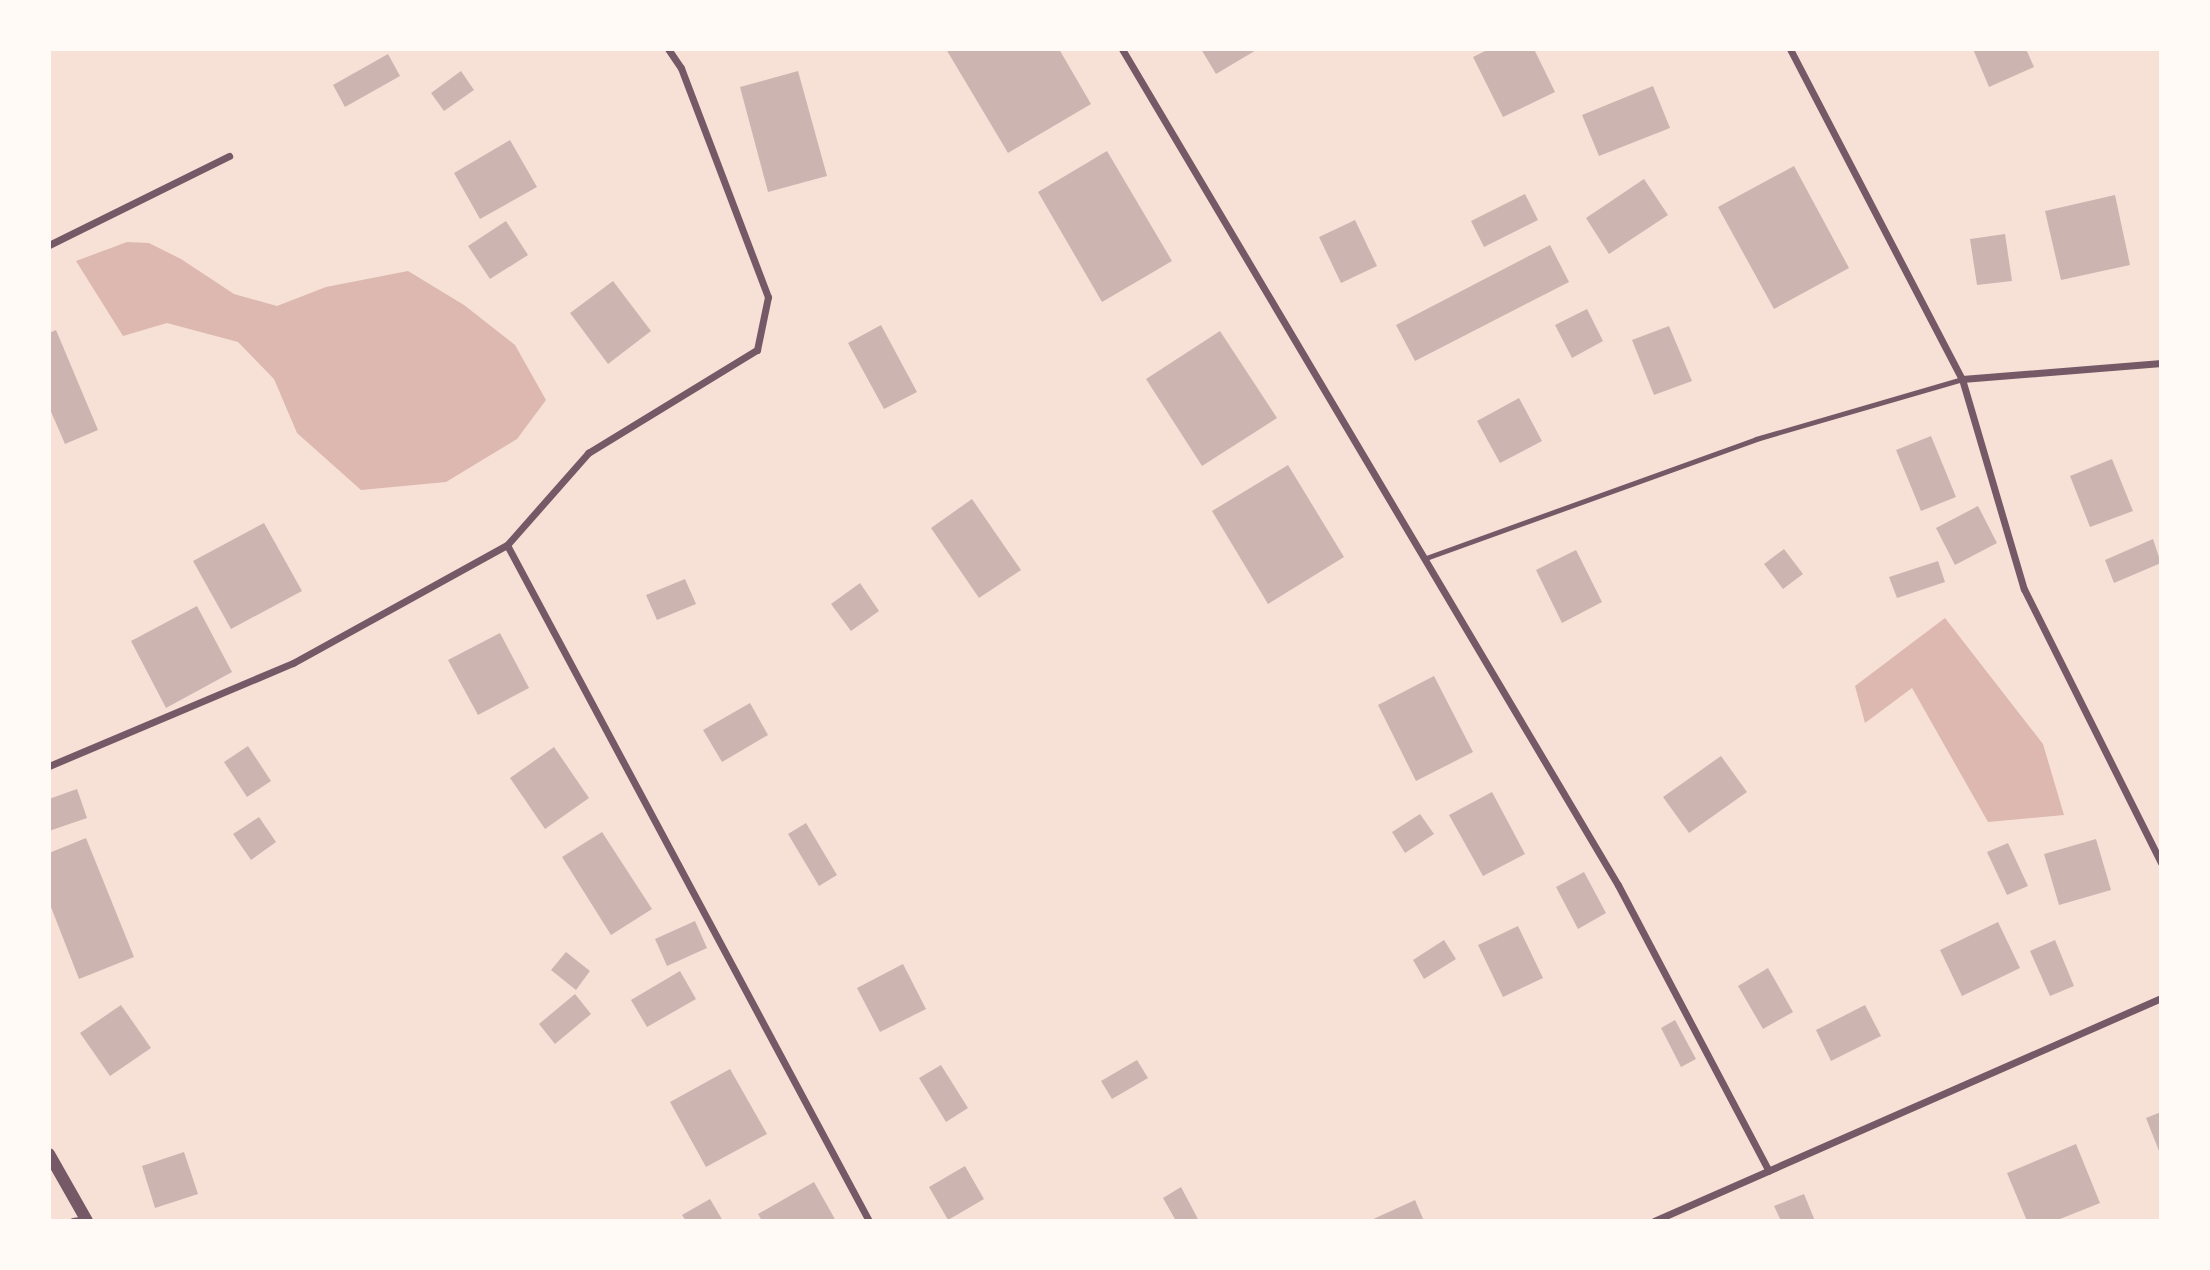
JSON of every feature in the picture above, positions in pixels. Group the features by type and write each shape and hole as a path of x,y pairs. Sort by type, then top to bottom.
{"street":[{"path":"49,766 293,663 507,545 588,453 757,350 768,297 681,68 668,49"},
{"path":"1122,49 1618,885 1769,1171"},
{"path":"1790,49 1962,379 2024,589 2161,863"},
{"path":"49,245 229,156"},
{"path":"1962,379 2161,363"},
{"path":"507,545 869,1221"},
{"path":"1654,1221 2161,998"},
{"path":"49,1154 82,1220"}],"lane":[{"path":"1426,558 1756,439 1962,379"}],"shaded area":[{"path":"127,242 149,243 181,259 234,294 277,306 326,287 408,271 464,305 515,345 546,400 517,439 446,482 361,490 297,433 274,379 238,342 167,323 123,336 76,261"},
{"path":"1945,618 2043,744 2064,815 1988,822 1912,688 1865,723 1855,686"}],"building":[{"path":"946,49 1059,49 1091,104 1008,153"},
{"path":"1201,49 1258,49 1216,74"},
{"path":"1489,49 1534,49 1555,92 1503,117 1473,57"},
{"path":"1973,49 2026,49 2034,67 1989,87"},
{"path":"388,54 400,76 345,107 333,85"},
{"path":"461,71 474,90 444,111 431,93"},
{"path":"798,71 827,176 768,192 740,87"},
{"path":"1653,86 1670,128 1599,156 1582,115"},
{"path":"510,140 537,187 480,219 454,173"},
{"path":"1107,151 1172,261 1102,302 1038,192"},
{"path":"1794,166 1849,268 1774,309 1718,207"},
{"path":"1644,179 1668,215 1609,254 1586,218"},
{"path":"1525,194 1538,220 1484,247 1471,221"},
{"path":"2115,195 2130,265 2061,280 2045,211"},
{"path":"1355,220 1377,266 1341,283 1319,237"},
{"path":"506,221 528,255 490,279 468,246"},
{"path":"2005,234 2012,281 1977,285 1970,239"},
{"path":"1550,245 1569,282 1415,361 1396,325"},
{"path":"613,281 651,331 608,364 570,313"},
{"path":"1587,309 1603,341 1572,358 1555,325"},
{"path":"881,325 917,392 884,409 848,343"},
{"path":"1669,326 1692,381 1654,395 1632,340"},
{"path":"56,330 98,430 65,444 49,407 49,333"},
{"path":"1220,331 1277,418 1202,466 1146,379"},
{"path":"1519,398 1542,441 1500,463 1477,421"},
{"path":"1931,436 1956,497 1921,511 1896,450"},
{"path":"2112,459 2133,511 2090,527 2070,476"},
{"path":"1288,465 1344,557 1268,604 1212,511"},
{"path":"972,499 1021,570 979,598 931,528"},
{"path":"1978,506 1997,543 1955,565 1936,528"},
{"path":"264,523 302,591 231,629 193,561"},
{"path":"2153,539 2161,563 2114,583 2105,560"},
{"path":"1784,549 1803,574 1783,589 1764,564"},
{"path":"1576,550 1602,602 1562,623 1536,570"},
{"path":"1938,561 1945,582 1897,598 1889,577"},
{"path":"685,579 696,604 657,620 646,595"},
{"path":"860,583 879,611 851,631 831,604"},
{"path":"197,606 232,672 166,708 131,641"},
{"path":"500,633 529,688 478,715 448,660"},
{"path":"1434,676 1473,752 1416,781 1378,705"},
{"path":"750,703 768,735 722,762 703,730"},
{"path":"248,746 271,781 247,797 224,762"},
{"path":"554,747 589,798 545,829 510,778"},
{"path":"1721,756 1747,792 1689,833 1663,797"},
{"path":"77,789 87,818 49,831 49,799"},
{"path":"1492,792 1525,854 1483,876 1449,815"},
{"path":"1420,814 1434,834 1405,853 1392,832"},
{"path":"259,817 276,842 251,860 233,834"},
{"path":"806,823 837,875 819,886 788,834"},
{"path":"602,832 652,909 611,935 562,857"},
{"path":"86,838 134,957 79,979 49,902 49,853"},
{"path":"2096,839 2111,890 2059,905 2044,854"},
{"path":"2008,843 2028,886 2007,895 1987,852"},
{"path":"1584,872 1606,913 1578,929 1556,887"},
{"path":"695,921 707,948 667,966 655,939"},
{"path":"1998,922 2020,968 1962,996 1940,950"},
{"path":"1518,926 1543,978 1503,997 1478,945"},
{"path":"1444,940 1456,959 1424,979 1413,960"},
{"path":"2055,940 2074,986 2050,996 2030,951"},
{"path":"566,952 590,971 576,990 551,970"},
{"path":"903,964 926,1009 880,1032 857,988"},
{"path":"1768,968 1793,1012 1763,1029 1738,986"},
{"path":"680,971 696,999 647,1027 631,1000"},
{"path":"575,994 591,1014 555,1044 539,1024"},
{"path":"121,1005 151,1048 110,1076 80,1033"},
{"path":"1865,1005 1881,1036 1831,1061 1816,1030"},
{"path":"1675,1020 1696,1059 1681,1067 1661,1028"},
{"path":"1137,1060 1148,1078 1112,1099 1101,1081"},
{"path":"941,1065 968,1108 946,1122 919,1078"},
{"path":"730,1069 767,1134 706,1167 670,1102"},
{"path":"2161,1112 2161,1156 2146,1118"},
{"path":"2076,1144 2100,1203 2055,1221 2027,1221 2007,1173"},
{"path":"184,1152 198,1194 155,1208 142,1166"},
{"path":"965,1166 984,1199 948,1220 929,1187"},
{"path":"814,1182 836,1221 762,1221 758,1214"},
{"path":"1181,1187 1199,1221 1176,1221 1163,1198"},
{"path":"1804,1194 1815,1221 1781,1221 1774,1206"},
{"path":"710,1199 723,1221 686,1221 682,1215"},
{"path":"1415,1200 1424,1221 1369,1221"}]}
